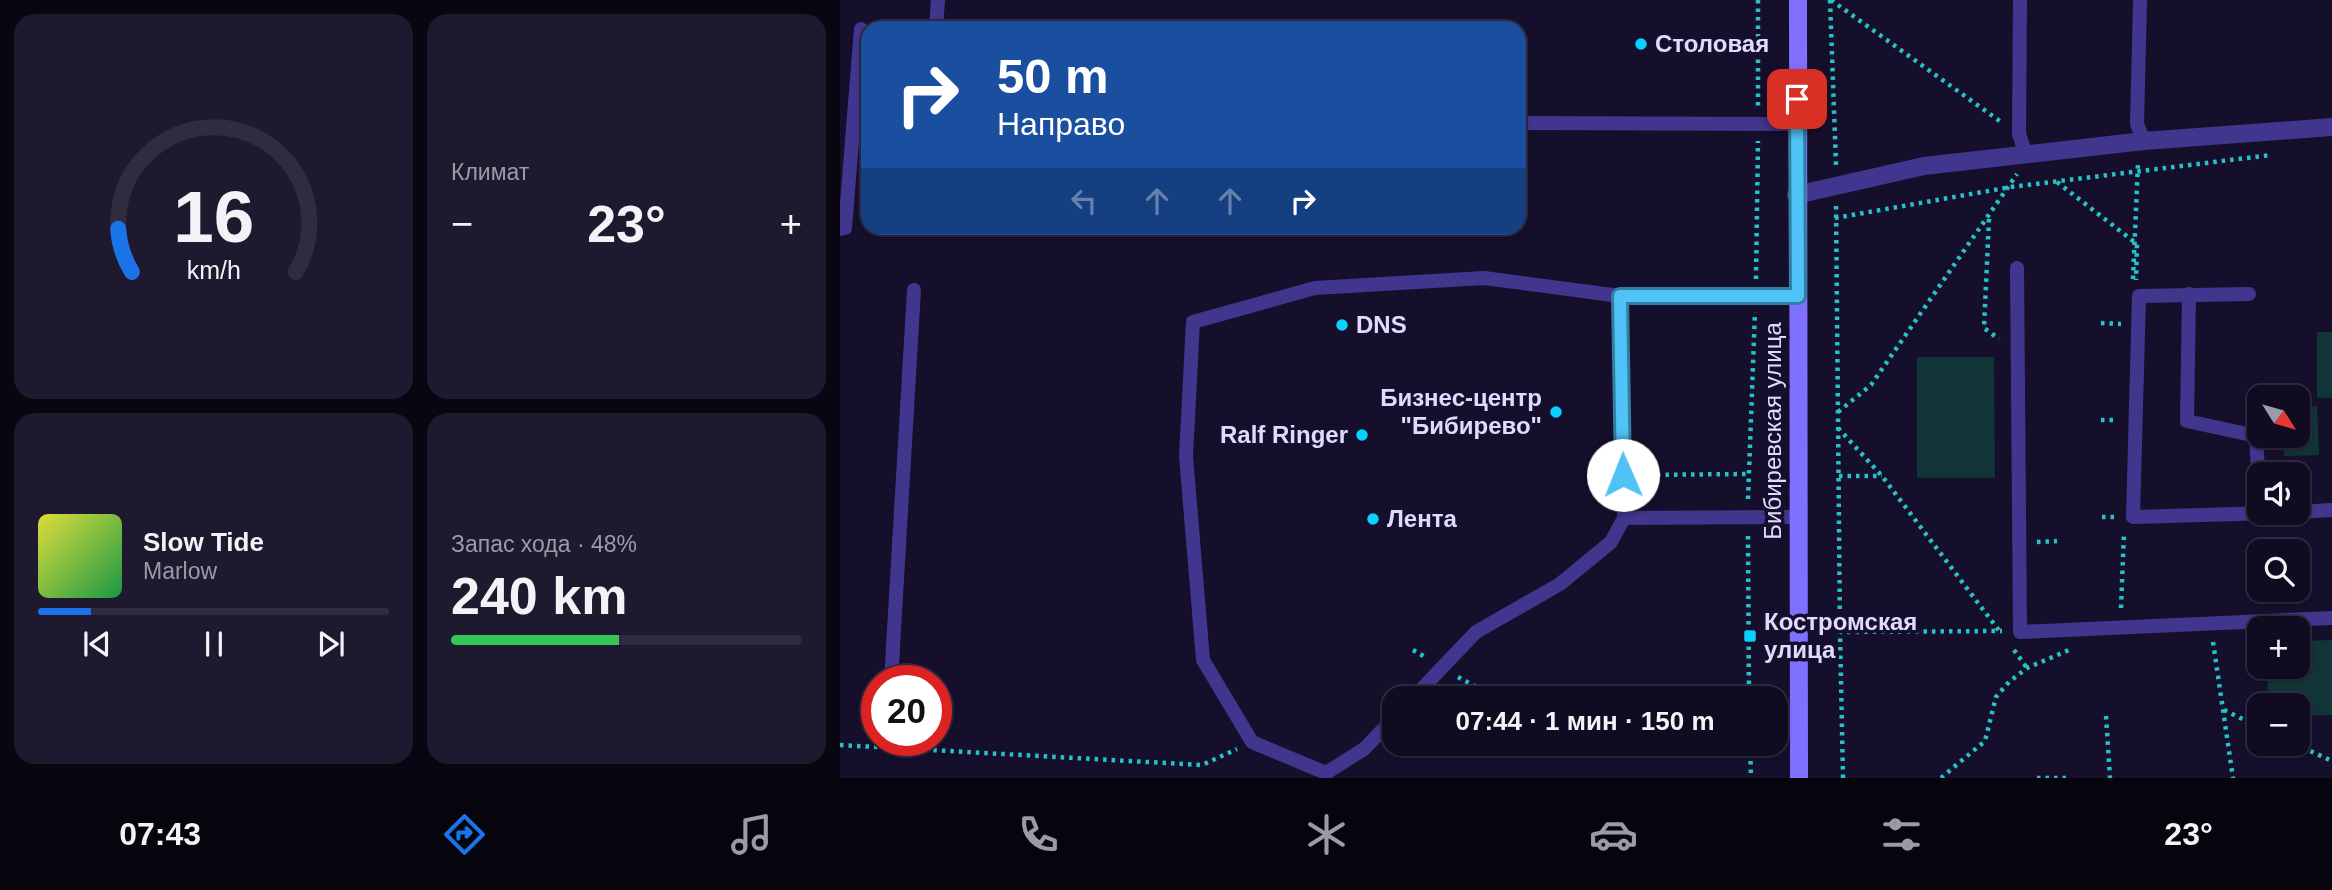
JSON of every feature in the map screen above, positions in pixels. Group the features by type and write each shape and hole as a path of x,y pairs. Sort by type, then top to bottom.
{"main road":[{"name":"Бибиревская улица","path":"1798,0 1796,195 1799,778"}],"street":[{"path":"1796,195 1837,188 1924,166 2144,141 2332,127"}],"lane":[{"path":"936,21 938,0"},
{"path":"2020,0 2019,135 2026,155"},
{"path":"2140,0 2137,124 2144,141"},
{"path":"840,229 845,228 861,29"},
{"path":"1526,124 1797,124"},
{"path":"2017,268 2020,632 2332,618"},
{"path":"1382,730 1364,749 1326,773 1252,742 1203,660 1186,456 1193,322 1315,288 1484,278 1620,296 1798,296"},
{"path":"1706,280 1706,296"},
{"path":"892,665 914,290"},
{"path":"2189,294 2187,421 2256,436 2258,462"},
{"path":"2247,513 2133,517 2139,296 2249,294"},
{"path":"1424,686 1476,632 1560,584 1611,542 1624,518 1620,296"},
{"path":"2310,511 2332,510"},
{"path":"1624,518 1797,517"}],"path":[{"path":"1749,686 1748,474 1756,296 1758,0"},
{"path":"1831,0 2019,135"},
{"path":"1831,0 1837,188 1837,428 1843,778"},
{"path":"2133,279 2136,172 2144,141"},
{"path":"1835,218 2011,187 2280,154"},
{"path":"1838,413 1871,385 2011,187 2026,155"},
{"path":"2056,181 2137,244 2133,288"},
{"path":"1989,218 1984,328 2017,352"},
{"path":"1837,428 1882,477 2027,668"},
{"path":"1623,475 1748,474"},
{"path":"1839,476 1882,477"},
{"path":"2210,624 2233,778"},
{"path":"1840,632 2020,632"},
{"path":"1941,778 1985,741 1996,697 2027,668 2074,648"},
{"path":"2223,710 2247,721"},
{"path":"2106,716 2110,778"},
{"path":"840,745 1202,765 1252,742"},
{"path":"2310,751 2332,761"},
{"path":"1750,756 1751,778"},
{"path":"2037,778 2068,778"}],"green space":[{"path":"2317,332 2332,332 2332,398 2317,398"},
{"path":"1917,357 1994,357 1995,478 1917,478"},
{"path":"2310,406 2317,406 2319,455 2284,456 2284,448 2310,448"},
{"path":"2332,640 2332,715 2310,716 2310,693 2268,693 2267,679 2310,679 2310,641"}],"place":[{"name":"Столовая","path":"1641,44"},
{"name":"DNS","path":"1342,325"},
{"name":"Бизнес-центр \"Бибирево\"","path":"1556,412"},
{"name":"Ralf Ringer","path":"1362,435"},
{"name":"Лента","path":"1373,519"},
{"name":"Костромская улица","path":"1750,636"}],"route":[{"path":"1623,475 1620,296 1798,296 1797,99"}]}
